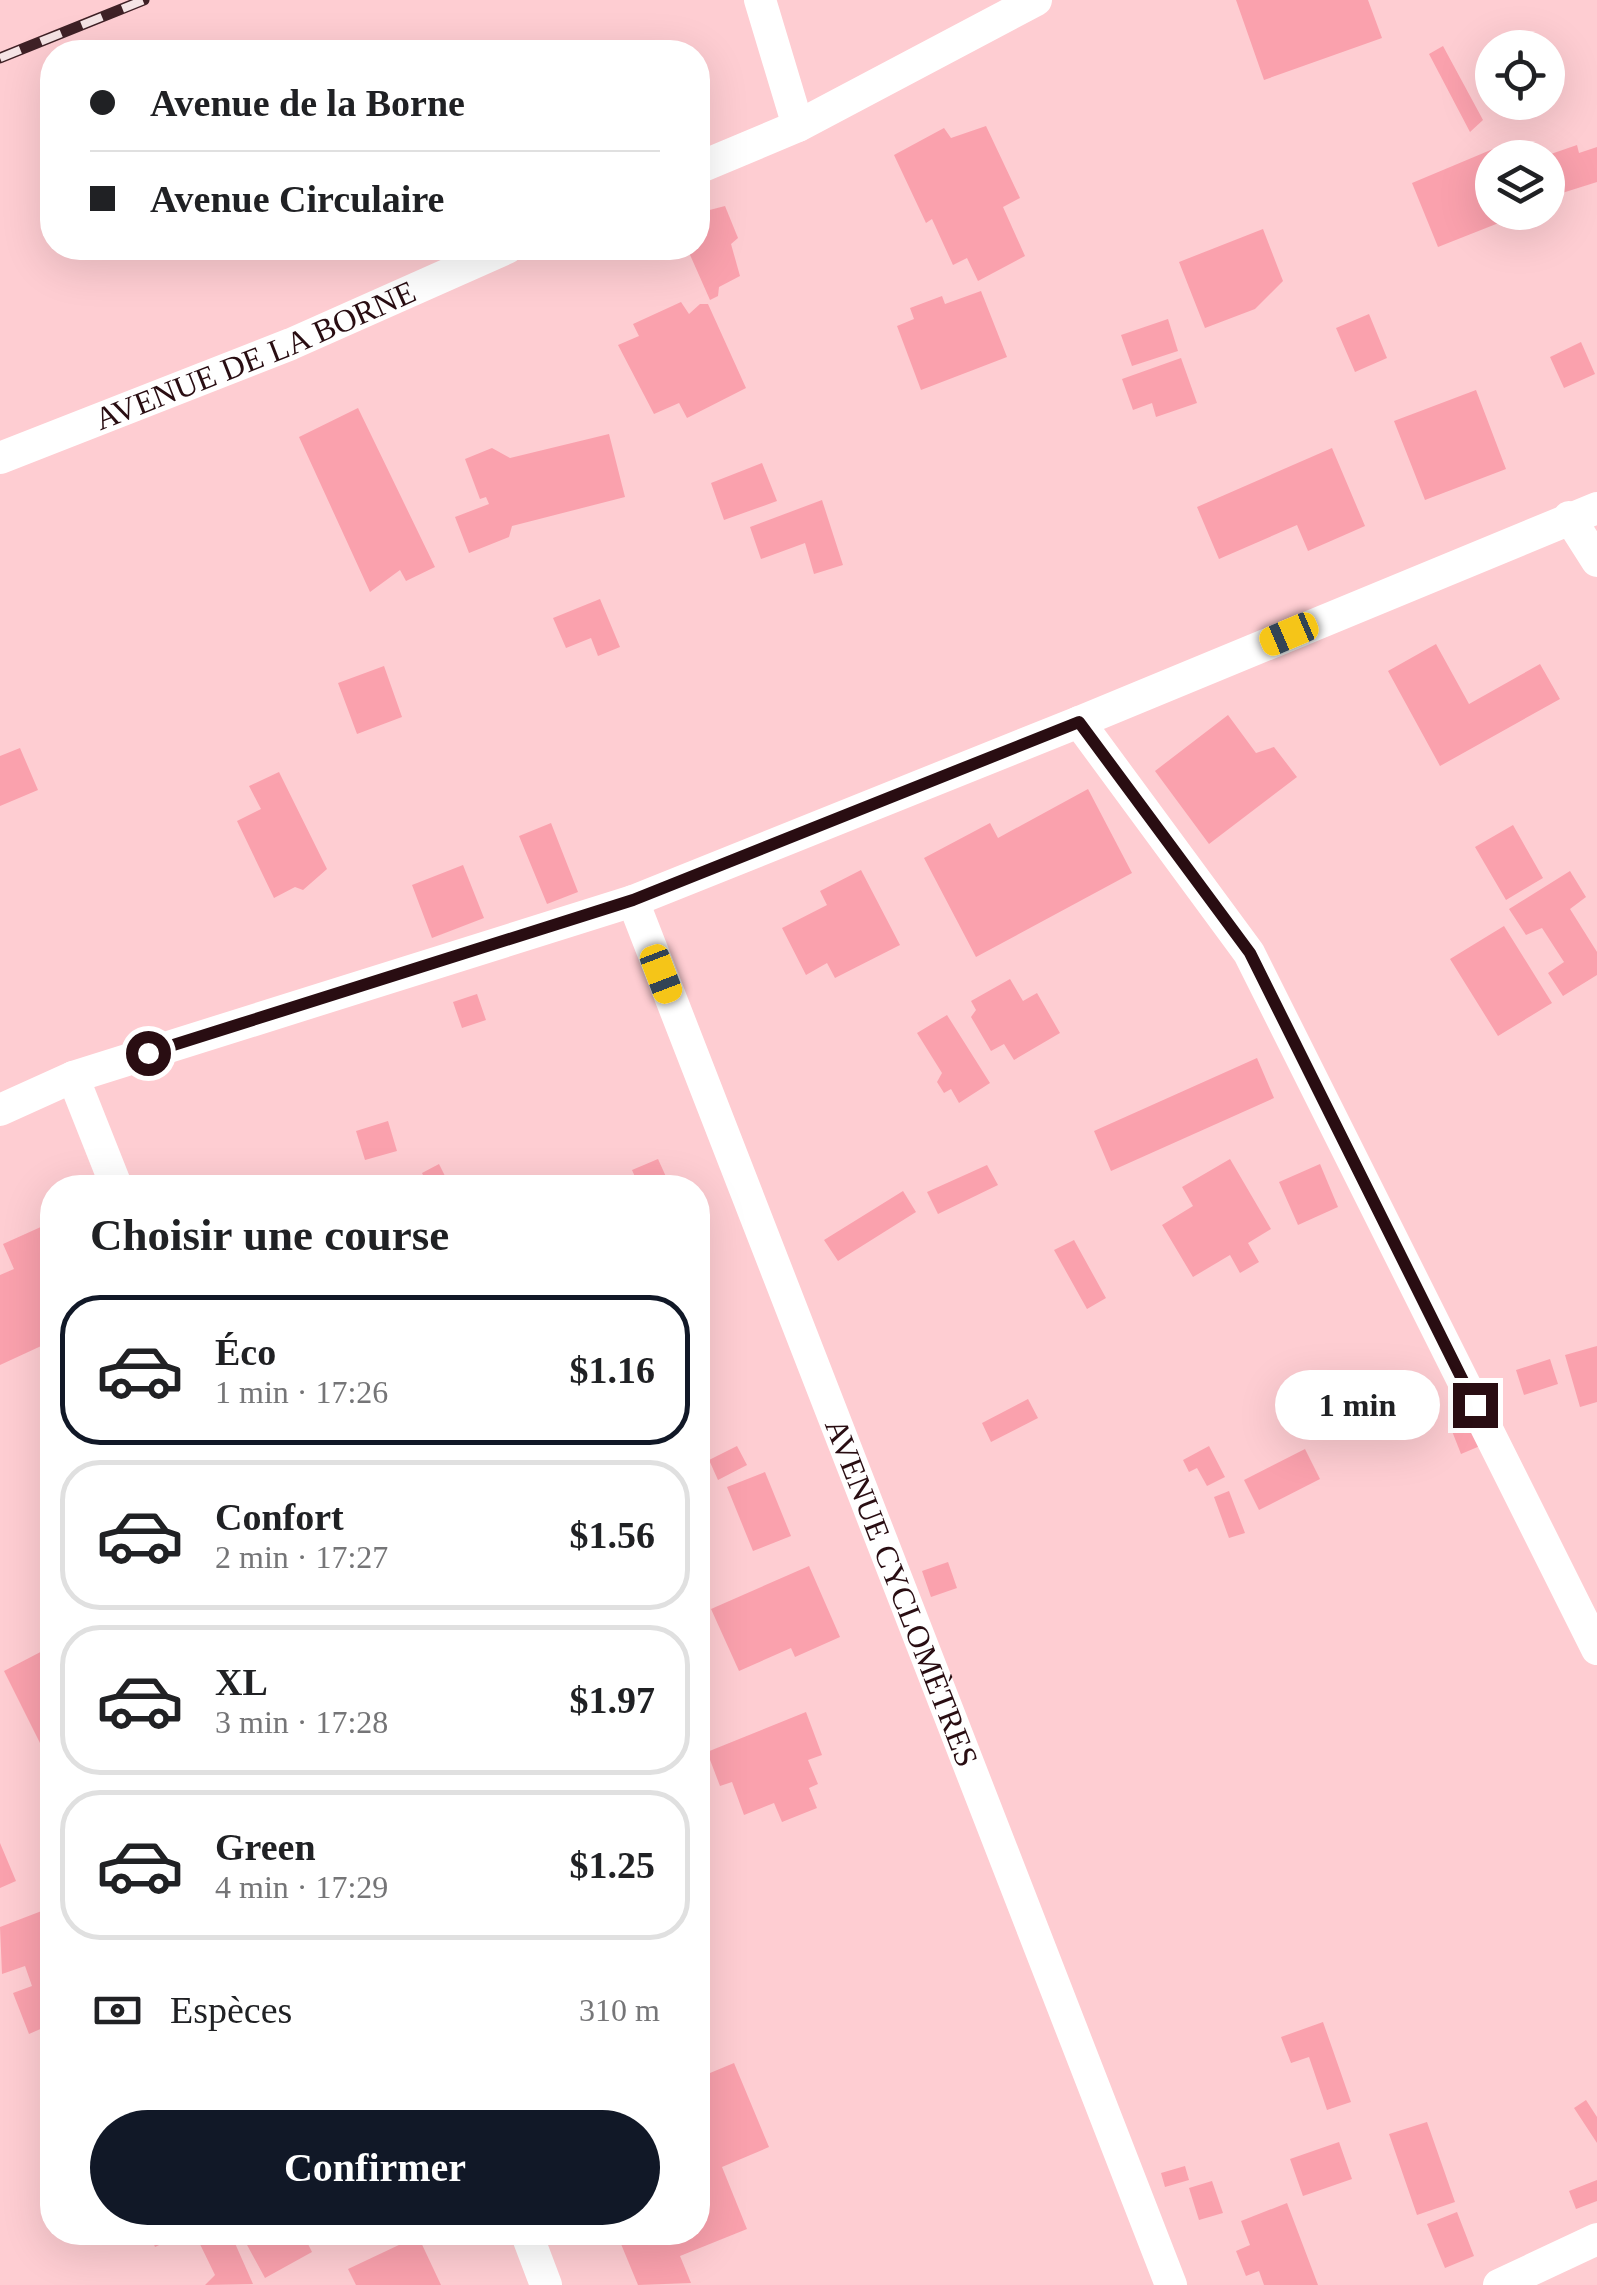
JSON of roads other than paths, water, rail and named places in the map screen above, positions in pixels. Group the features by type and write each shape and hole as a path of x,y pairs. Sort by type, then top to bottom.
{"street":[{"path":"760,0 798,126"},
{"path":"710,163 798,126 1036,0"},
{"name":"AVENUE DE LA BORNE","path":"0,458 291,344 480,260"},
{"path":"0,1110 73,1076 633,900 1079,722 1583,512 1597,560"},
{"path":"1079,722 1250,953 1597,1649"},
{"name":"AVENUE CYCLOMÈTRES","path":"633,900 1171,2285"},
{"path":"73,1076 111,1175"},
{"path":"1499,2285 1597,2238"},
{"path":"531,2245 546,2285"}],"railway":[{"path":"45,40 144,0"},
{"path":"0,58 40,42"}]}
